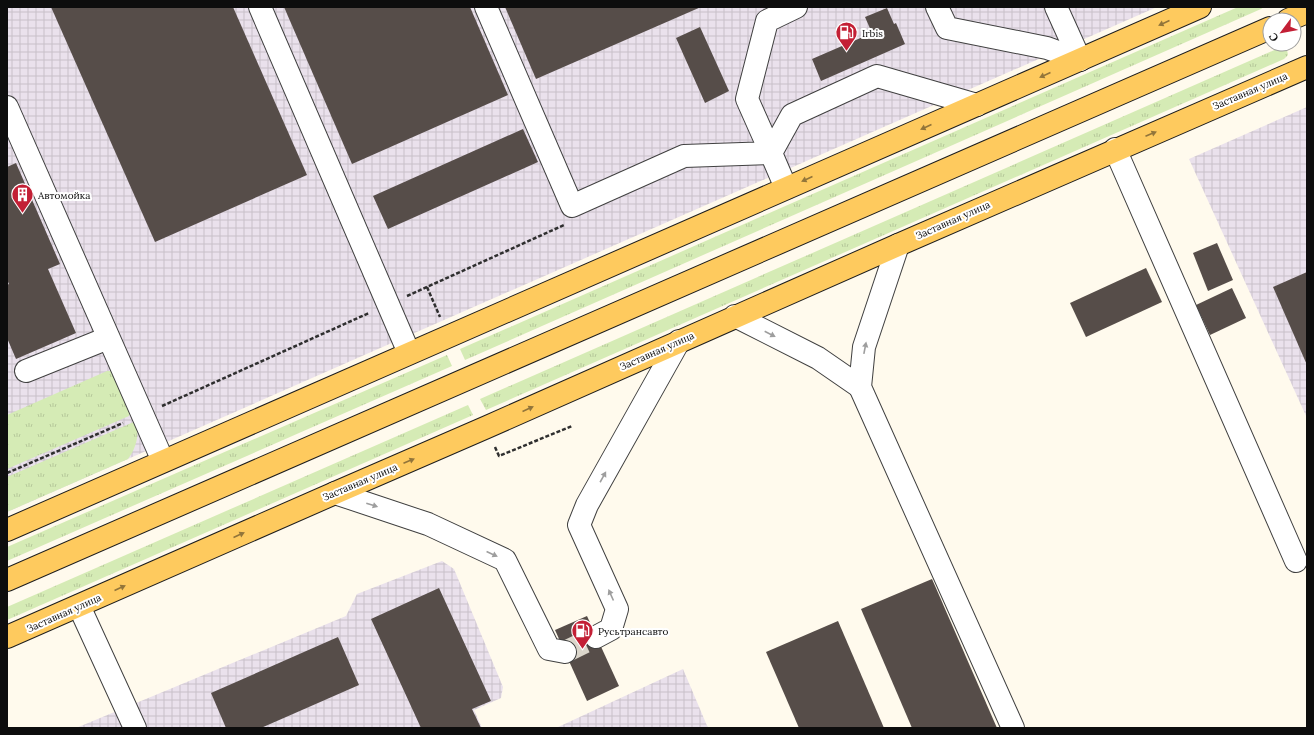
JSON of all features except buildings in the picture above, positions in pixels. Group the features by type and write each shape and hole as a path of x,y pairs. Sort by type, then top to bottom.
{"main road":[{"path":"7,530 1200,7"},
{"path":"7,580 1262,31"},
{"name":"Заставная улица","path":"7,637 487,427 1115,149 1307,67"}],"street":[{"path":"260,7 409,353"},
{"path":"486,7 572,206 684,156 771,153"},
{"path":"786,188 747,99 767,21 796,7"},
{"path":"937,7 947,28 1048,48 1080,60"},
{"path":"1056,7 1080,60"},
{"path":"771,153 792,115 877,76 977,105"},
{"path":"7,107 163,462"},
{"path":"1115,149 1296,561"},
{"path":"898,245 864,347 860,387 1013,728"},
{"path":"735,316 818,358 860,387"},
{"path":"26,371 108,338"},
{"path":"596,637 611,629 617,609 579,525 587,505 679,341"},
{"path":"335,493 428,524 505,560 549,649 565,652"},
{"path":"79,606 132,727"}],"path":[{"path":"7,473 388,305 564,225 572,206"},
{"path":"427,287 441,321"},
{"path":"493,443 499,456 572,426"}],"shaded area":[{"path":"7,7 1157,7 7,512"},
{"path":"1307,107 1307,418 1189,159"},
{"path":"442,561 454,569 503,687 501,698 474,710 482,728 76,728 346,616 357,594"},
{"path":"683,669 708,728 556,728"}],"green space":[{"path":"1238,7 1264,7 465,360 460,349"},
{"path":"1270,52 1287,52 1288,55 1284,59 486,410 480,399"},
{"path":"447,355 452,366 7,561 7,547"},
{"path":"107,371 111,371 114,374 130,413 129,416 7,469 7,415"},
{"path":"468,405 473,415 7,620 7,607"},
{"path":"136,421 138,431 136,441 133,451 128,459 7,512 7,477"}],"tunnel":[{"path":"565,652 596,637"}],"place":[{"name":"Irbis","path":"846,52"},
{"name":"Автомойка","path":"23,214"},
{"name":"Русьтрансавто","path":"583,650"}]}
